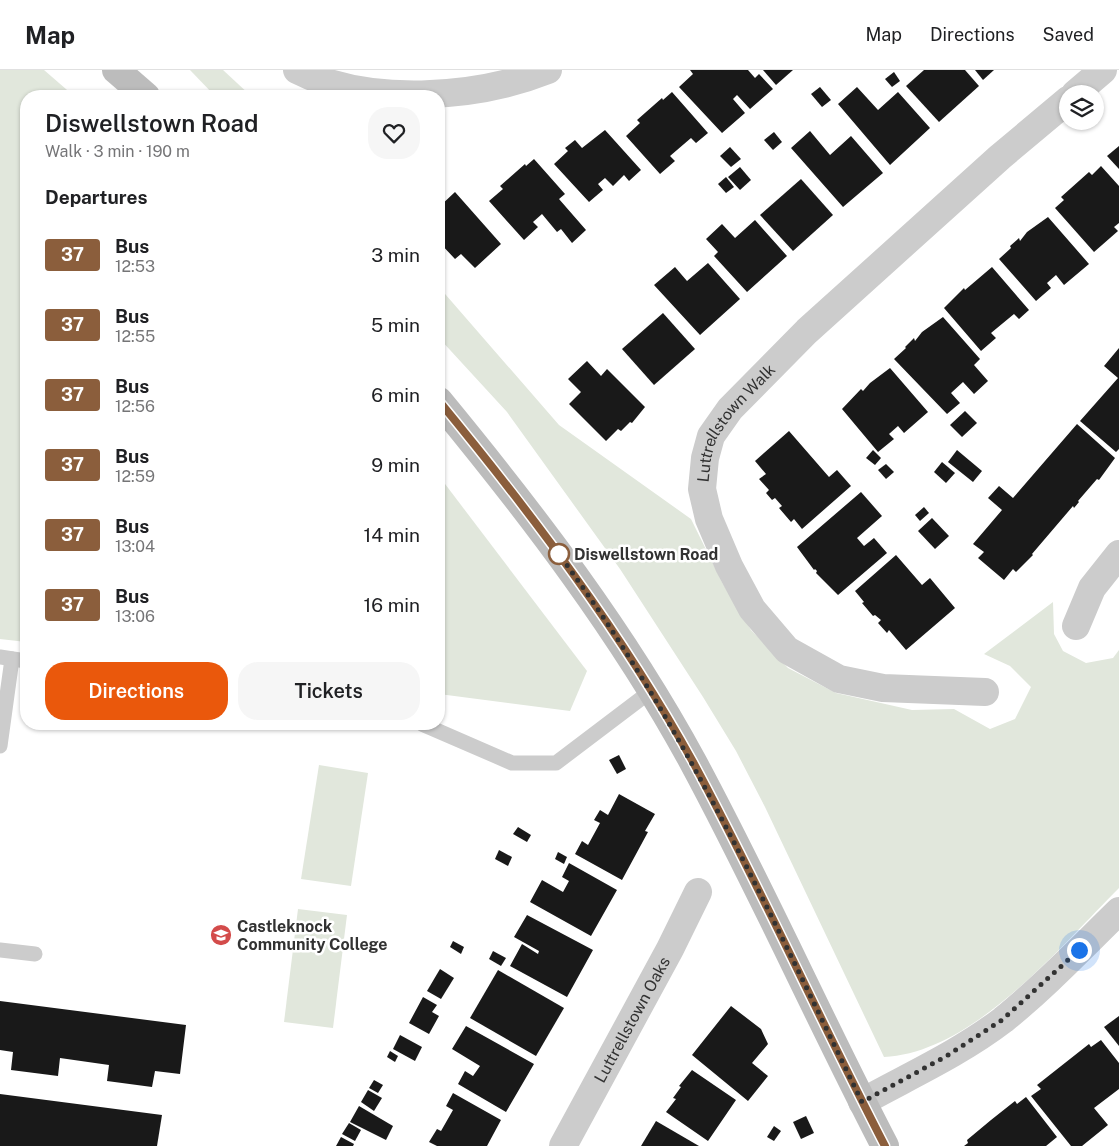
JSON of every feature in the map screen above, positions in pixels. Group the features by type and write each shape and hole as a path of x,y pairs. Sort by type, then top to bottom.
{"street":[{"path":"116,70 139,90"},
{"path":"297,70 340,86 359,90"},
{"path":"445,93 526,79 548,70"},
{"path":"1086,85 1103,70"},
{"name":"Luttrellstown Walk","path":"985,692 884,688 839,679 787,650 752,608 729,566 710,519 702,489 705,458 711,436 730,409 807,331 1000,157 1059,108"},
{"path":"445,408 501,477 566,564 651,691 693,762 885,1146"},
{"path":"1076,626 1092,588 1119,554"},
{"name":"Luttrellstown Oaks","path":"563,1146 670,949 698,892"},
{"path":"862,1102 945,1057 1002,1020 1047,981 1119,911"}],"lane":[{"path":"0,746 13,659"},
{"path":"436,730 512,763 556,763 651,691"},
{"path":"0,950 35,954"}],"shaded area":[{"path":"0,70 44,70 67,90 20,90 20,641 0,639"},
{"path":"190,70 223,70 245,90 209,90"},
{"path":"445,294 559,425 691,519 723,584 751,630 788,668 836,693 912,710 954,709 990,729 1015,719 1031,687 1010,666 984,654 1053,602 1054,634 1063,651 1086,663 1113,658 1119,650 1119,888 1042,966 1013,993 982,1017 950,1037 917,1051 884,1057 765,807 736,751 620,569 507,412 445,345"},
{"path":"445,484 587,671 570,711 445,695"},
{"path":"319,765 368,773 351,886 301,879"},
{"path":"298,909 347,915 333,1028 284,1022"}],"building":[{"path":"690,70 748,70 755,78 759,74 773,89 750,109 737,95 733,99 745,113 722,133 679,87 693,74"},
{"path":"763,70 793,70 776,85"},
{"path":"924,70 965,70 979,86 939,122 906,86"},
{"path":"975,70 994,70 983,80"},
{"path":"894,72 900,81 892,87 885,79"},
{"path":"820,87 831,100 822,107 811,94"},
{"path":"857,87 878,110 898,92 930,128 890,165 838,104"},
{"path":"672,92 708,133 696,143 691,138 670,156 675,161 660,174 626,136 640,123 637,120 662,98 663,100"},
{"path":"605,130 641,170 629,181 624,175 613,186 605,178 598,184 603,190 589,202 554,164 568,151 565,148 575,140 582,148"},
{"path":"810,131 830,155 851,136 883,173 843,207 791,148"},
{"path":"774,132 782,142 773,150 764,140"},
{"path":"1119,146 1119,169 1107,156"},
{"path":"730,147 741,159 731,167 720,156"},
{"path":"534,159 565,194 559,199 586,230 572,243 561,229 557,232 542,214 533,222 538,227 524,240 489,201 503,189 500,186 525,164 526,166"},
{"path":"1101,166 1119,186 1119,223 1114,227 1118,231 1094,252 1055,208 1064,200 1061,197 1089,172 1092,175"},
{"path":"740,167 751,180 740,190 728,177"},
{"path":"726,177 734,187 726,193 718,184"},
{"path":"801,179 833,215 793,251 760,215"},
{"path":"455,192 501,244 475,268 461,254 455,259 445,248 445,201"},
{"path":"1048,217 1089,264 1064,285 1056,275 1047,283 1051,288 1036,301 999,259 1019,238 1020,241 1027,232"},
{"path":"755,220 787,256 747,292 714,256 718,252 706,239 722,224 735,238"},
{"path":"708,263 740,299 700,335 654,285 675,267 687,281"},
{"path":"992,267 1029,310 1019,319 1014,314 991,333 996,338 981,351 944,308 964,288 965,290"},
{"path":"663,313 695,349 654,385 622,349"},
{"path":"943,317 980,359 974,365 988,381 974,394 963,382 951,393 960,403 947,414 894,359 914,338 915,341 922,332"},
{"path":"1119,348 1119,449 1116,452 1080,421 1118,378 1104,366"},
{"path":"587,361 601,376 607,369 645,407 632,423 630,422 621,431 618,429 606,441 569,404 581,392 568,379"},
{"path":"890,368 928,412 904,433 898,426 889,434 894,439 878,452 842,409 861,389 863,391 870,383"},
{"path":"965,411 977,423 962,437 950,425"},
{"path":"1077,424 1115,458 1099,480 1097,479 1074,508 1073,506 1033,555 1016,572 1013,569 1004,580 978,558 984,552 973,544 1002,510 988,498 999,486 1013,498"},
{"path":"789,431 829,477 837,470 851,486 802,529 794,519 791,522 779,508 782,506 775,498 772,500 766,493 769,490 759,479 766,474 755,461"},
{"path":"873,450 881,458 875,465 866,458"},
{"path":"957,450 982,471 973,482 948,462"},
{"path":"942,462 955,473 946,483 934,472"},
{"path":"886,464 894,472 886,479 878,470"},
{"path":"861,492 882,516 857,538 864,546 874,538 887,553 838,595 816,573 817,571 814,570 797,547"},
{"path":"924,507 929,513 920,521 915,515"},
{"path":"932,518 949,536 935,549 918,531"},
{"path":"896,555 922,585 930,578 955,608 906,650 889,630 887,633 878,623 881,620 875,615 873,616 855,591"},
{"path":"619,755 626,769 617,774 609,760"},
{"path":"619,794 655,814 645,831 648,832 622,880 575,854 582,841 588,845 600,823 594,820 600,810 608,815"},
{"path":"518,827 531,835 527,842 513,834"},
{"path":"499,850 512,857 508,866 495,859"},
{"path":"558,852 567,857 564,864 555,859"},
{"path":"569,863 617,890 591,936 530,902 542,880 563,892 569,881 562,877"},
{"path":"527,915 593,950 567,997 510,966 522,944 538,954 539,951 514,937"},
{"path":"453,941 464,947 461,954 450,947"},
{"path":"493,951 506,958 501,966 489,959"},
{"path":"440,969 454,978 441,999 427,991"},
{"path":"498,970 564,1008 536,1056 470,1018"},
{"path":"423,997 437,1005 432,1012 439,1016 429,1034 409,1023"},
{"path":"0,1001 186,1025 180,1074 155,1071 152,1087 107,1081 109,1065 60,1058 58,1076 11,1070 13,1052 0,1050"},
{"path":"731,1006 761,1029 768,1044 752,1063 768,1076 748,1101 692,1055"},
{"path":"1119,1016 1119,1046 1104,1027"},
{"path":"466,1026 534,1064 506,1112 458,1084 465,1071 473,1076 480,1066 452,1049"},
{"path":"400,1035 422,1047 415,1061 393,1049"},
{"path":"1101,1040 1119,1063 1119,1089 1094,1108 1108,1125 1082,1146 1071,1146 1031,1096 1041,1089 1037,1085 1089,1044 1091,1047"},
{"path":"390,1051 398,1056 395,1062 387,1057"},
{"path":"692,1070 736,1100 708,1141 666,1112 676,1099 673,1098 681,1087 679,1086"},
{"path":"374,1080 383,1085 378,1093 369,1088"},
{"path":"368,1090 382,1098 374,1111 361,1102"},
{"path":"453,1093 501,1120 487,1146 437,1146 429,1142 437,1129 441,1131 453,1110 446,1106"},
{"path":"0,1094 162,1115 157,1146 0,1146"},
{"path":"1026,1097 1057,1137 1046,1146 964,1146 968,1143 967,1140 1015,1101 1017,1104"},
{"path":"359,1106 393,1126 386,1140 350,1122"},
{"path":"806,1116 814,1133 801,1139 793,1122"},
{"path":"656,1121 699,1146 641,1146"},
{"path":"349,1123 361,1130 355,1141 342,1134"},
{"path":"774,1126 781,1131 774,1141 767,1137"},
{"path":"341,1137 354,1144 353,1146 336,1146"}],"bus line":[{"name":"37","path":"445,408 501,477 566,564 651,691 693,762 885,1146"}],"place":[{"name":"Diswellstown Road","path":"559,554"},
{"name":"Castleknock Community College","path":"221,935"}],"route":[{"path":"559,554 555,549 651,691 693,762 862,1102 945,1057 1002,1020 1079,950"}]}
